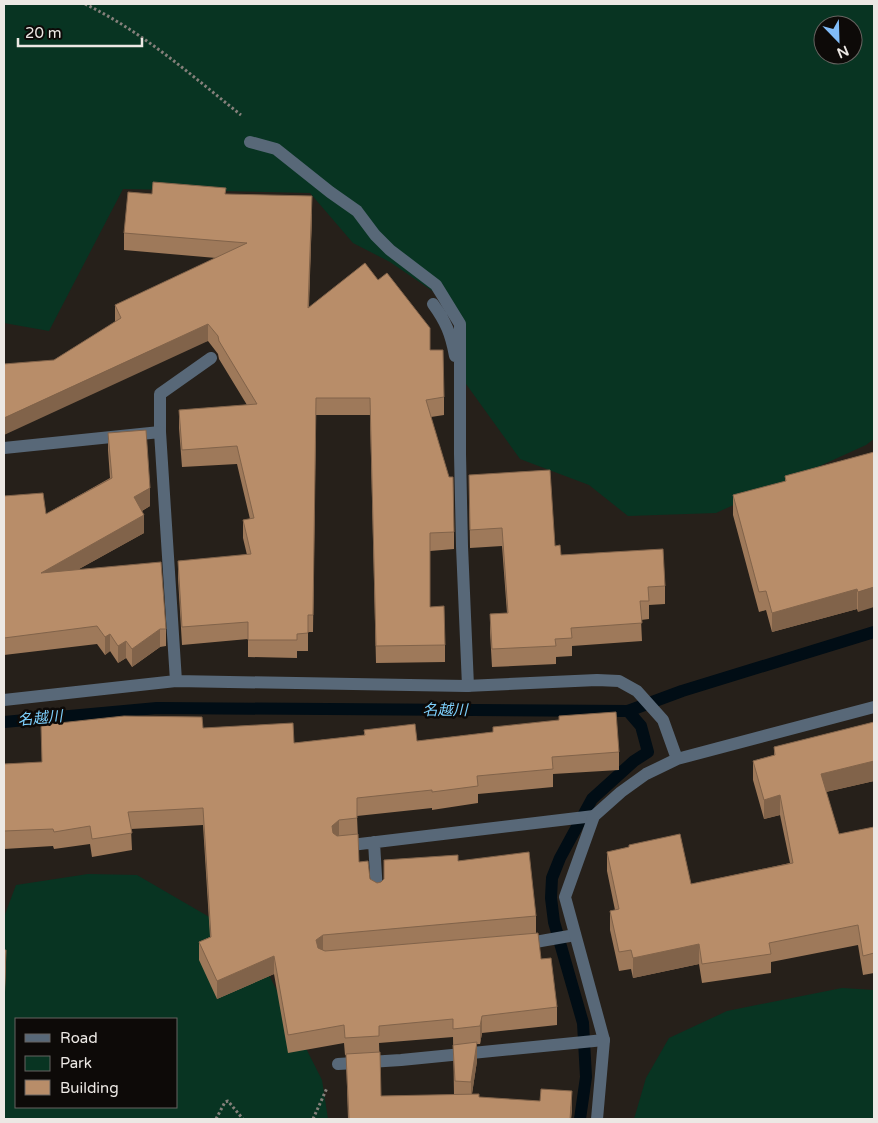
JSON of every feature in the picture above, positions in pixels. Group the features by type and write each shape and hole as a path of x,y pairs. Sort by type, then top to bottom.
{"street":[{"path":"250,142 276,149 357,211 375,235 390,250 436,285 460,324 462,546 468,686"},
{"path":"433,304 445,321 451,334 455,356 461,372"},
{"path":"176,681 160,432 160,394 211,358"},
{"path":"4,448 160,432"},
{"path":"4,700 176,681 468,686 597,680 619,681 637,691 663,720 677,758"},
{"path":"597,1119 604,1040 565,897 594,816 621,792 646,774 677,758 874,707"},
{"path":"340,846 594,816"},
{"path":"374,842 377,893"},
{"path":"512,945 575,935"},
{"path":"338,1064 401,1060 604,1040"}],"path":[{"path":"86,4 116,19 168,56 247,120 260,134 265,146"},
{"path":"313,1119 338,1064"},
{"path":"216,1119 225,1102 228,1101 243,1119"}],"green space":[{"path":"4,4 874,4 874,439 866,445 716,513 628,516 589,485 520,459 466,384 456,307 390,262 353,243 310,193 123,189 49,331 4,323"},
{"path":"88,874 137,875 211,918 268,973 322,1080 328,1119 4,1119 4,917 16,885"},
{"path":"842,988 874,990 874,1119 634,1119 646,1078 669,1038 727,1011"}],"building":[{"path":"153,182 226,188 225,194 312,196 308,308 365,263 378,280 387,273 430,328 430,350 443,350 444,397 426,400 449,477 453,477 454,532 430,533 430,607 444,606 445,645 376,646 370,398 316,398 313,615 308,615 308,633 297,634 297,640 248,640 248,622 182,627 178,561 251,554 243,520 254,518 237,446 182,450 179,410 257,404 219,341 218,336 208,324 4,418 4,364 54,360 121,318 115,305 247,243 124,233 128,192 152,194"},
{"path":"146,430 150,488 134,497 144,515 41,573 161,562 166,629 160,629 132,649 126,641 118,646 110,634 105,637 97,626 4,638 4,496 43,493 46,514 112,478 108,433"},
{"path":"874,452 874,587 858,592 857,589 772,613 766,591 759,592 733,495 786,481 785,476"},
{"path":"550,470 555,546 560,545 561,555 663,549 665,586 648,587 649,601 640,601 642,623 571,628 572,638 555,639 556,646 492,649 490,614 508,613 502,528 470,530 469,475"},
{"path":"616,712 619,752 552,757 553,769 477,776 478,786 357,798 357,818 339,820 332,826 333,833 337,836 358,834 359,862 368,861 370,879 377,883 384,879 384,860 458,855 458,861 529,852 536,916 323,935 316,940 318,948 325,951 538,933 541,959 551,958 557,1007 482,1016 480,1026 453,1029 453,1019 379,1026 379,1036 345,1038 344,1025 288,1035 274,956 217,981 199,942 211,937 203,808 128,812 132,833 92,839 90,826 54,832 53,829 4,831 4,764 42,762 41,725 124,716 202,717 203,728 293,723 294,743 365,735 364,730 415,724 417,741 493,732 493,727 559,720 559,716"},
{"path":"874,722 874,761 821,774 839,834 874,827 874,953 863,956 858,925 769,943 771,954 702,964 699,944 633,958 631,950 619,952 610,911 619,909 607,852 629,847 629,845 680,834 691,884 793,863 780,795 764,800 753,761 775,755 774,747"},
{"path":"4,950 6,950 4,999"},
{"path":"477,1042 471,1082 455,1081 453,1045"},
{"path":"380,1052 381,1096 479,1094 479,1097 540,1101 541,1089 572,1091 570,1119 349,1119 346,1054"}],"waterway":[{"name":"名越川","path":"4,722 157,708 628,711 682,691 874,632"},
{"path":"580,1119 586,1077 583,1023 554,922 551,898 552,878 560,858 592,799 634,761 648,752 641,726 628,711"}]}
